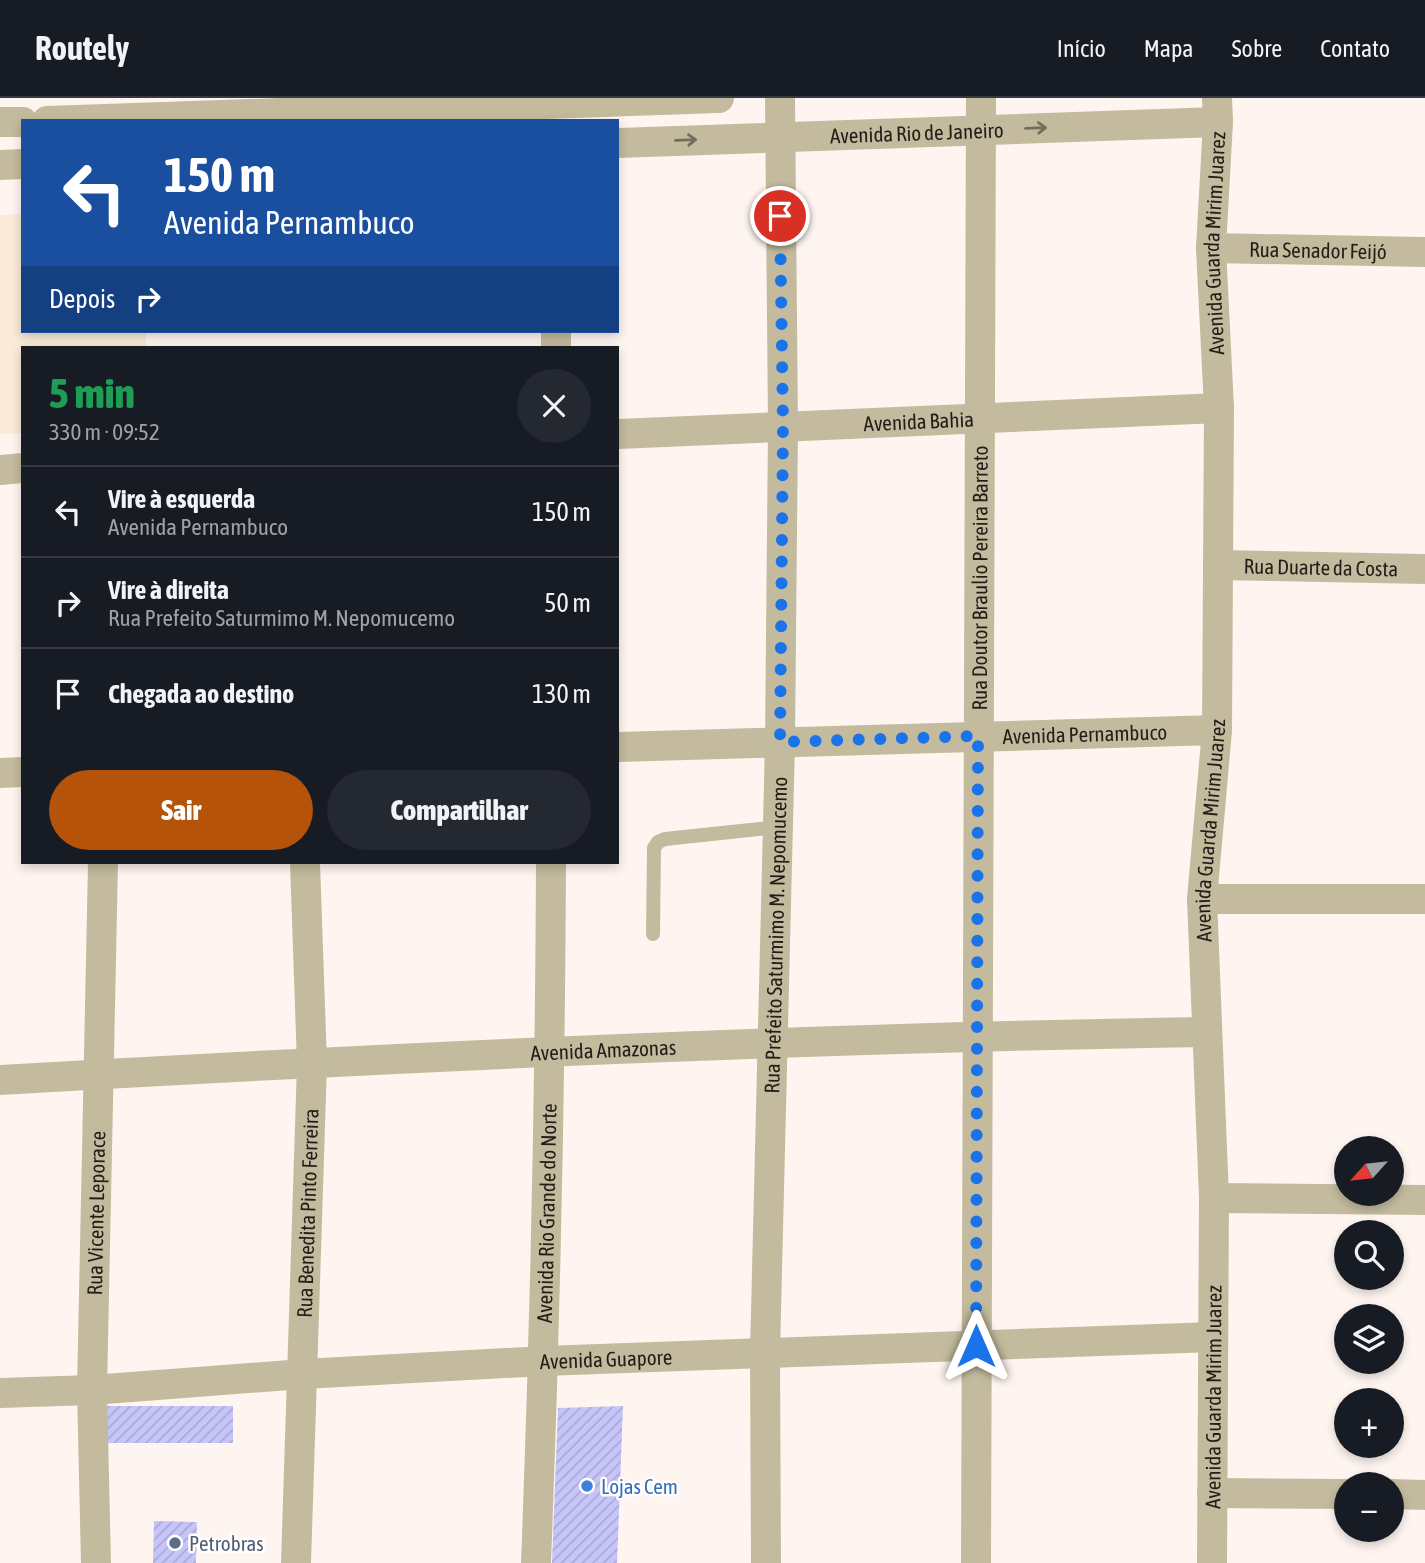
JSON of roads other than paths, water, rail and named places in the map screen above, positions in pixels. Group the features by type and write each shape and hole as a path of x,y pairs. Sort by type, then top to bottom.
{"street":[{"path":"67,119 137,112 559,107 719,98"},
{"name":"Rua Prefeito Saturmimo M. Nepomucemo","path":"766,1563 765,1353 780,742 783,427 779,98"},
{"name":"Rua Doutor Braulio Pereira Barreto","path":"976,1563 981,98"},
{"name":"Avenida Rio de Janeiro","path":"619,143 981,130 1218,110"},
{"name":"Avenida Guarda Mirim Juarez","path":"1212,1563 1214,1198 1202,899 1217,730 1219,408 1211,248 1218,110"},
{"path":"0,122 21,122"},
{"path":"0,164 21,164"},
{"name":"Rua Senador Feijó","path":"1211,248 1425,252"},
{"name":"Avenida Bahia","path":"619,434 1219,408"},
{"path":"0,470 21,468"},
{"name":"Rua Duarte da Costa","path":"1218,565 1425,569"},
{"name":"Avenida Pernambuco","path":"619,747 1217,730"},
{"path":"0,773 21,772"},
{"name":"Rua Vicente Leporace","path":"96,1563 92,1390 103,864"},
{"name":"Rua Benedita Pinto Ferreira","path":"296,1563 312,1064 305,864"},
{"name":"Avenida Rio Grande do Norte","path":"536,1563 544,1361 551,864"},
{"path":"1202,899 1425,899"},
{"name":"Avenida Amazonas","path":"0,1080 550,1051 977,1035 1206,1032"},
{"path":"1214,1198 1425,1200"},
{"name":"Avenida Guapore","path":"0,1393 92,1390 303,1374 544,1361 1213,1337"},
{"path":"1212,1493 1334,1494"},
{"path":"1404,1494 1425,1494"}],"lane":[{"path":"653,934 654,848 658,842 665,839 778,827"}],"place":[{"name":"Lojas Cem","path":"587,1486"},
{"name":"Petrobras","path":"175,1543"}]}
